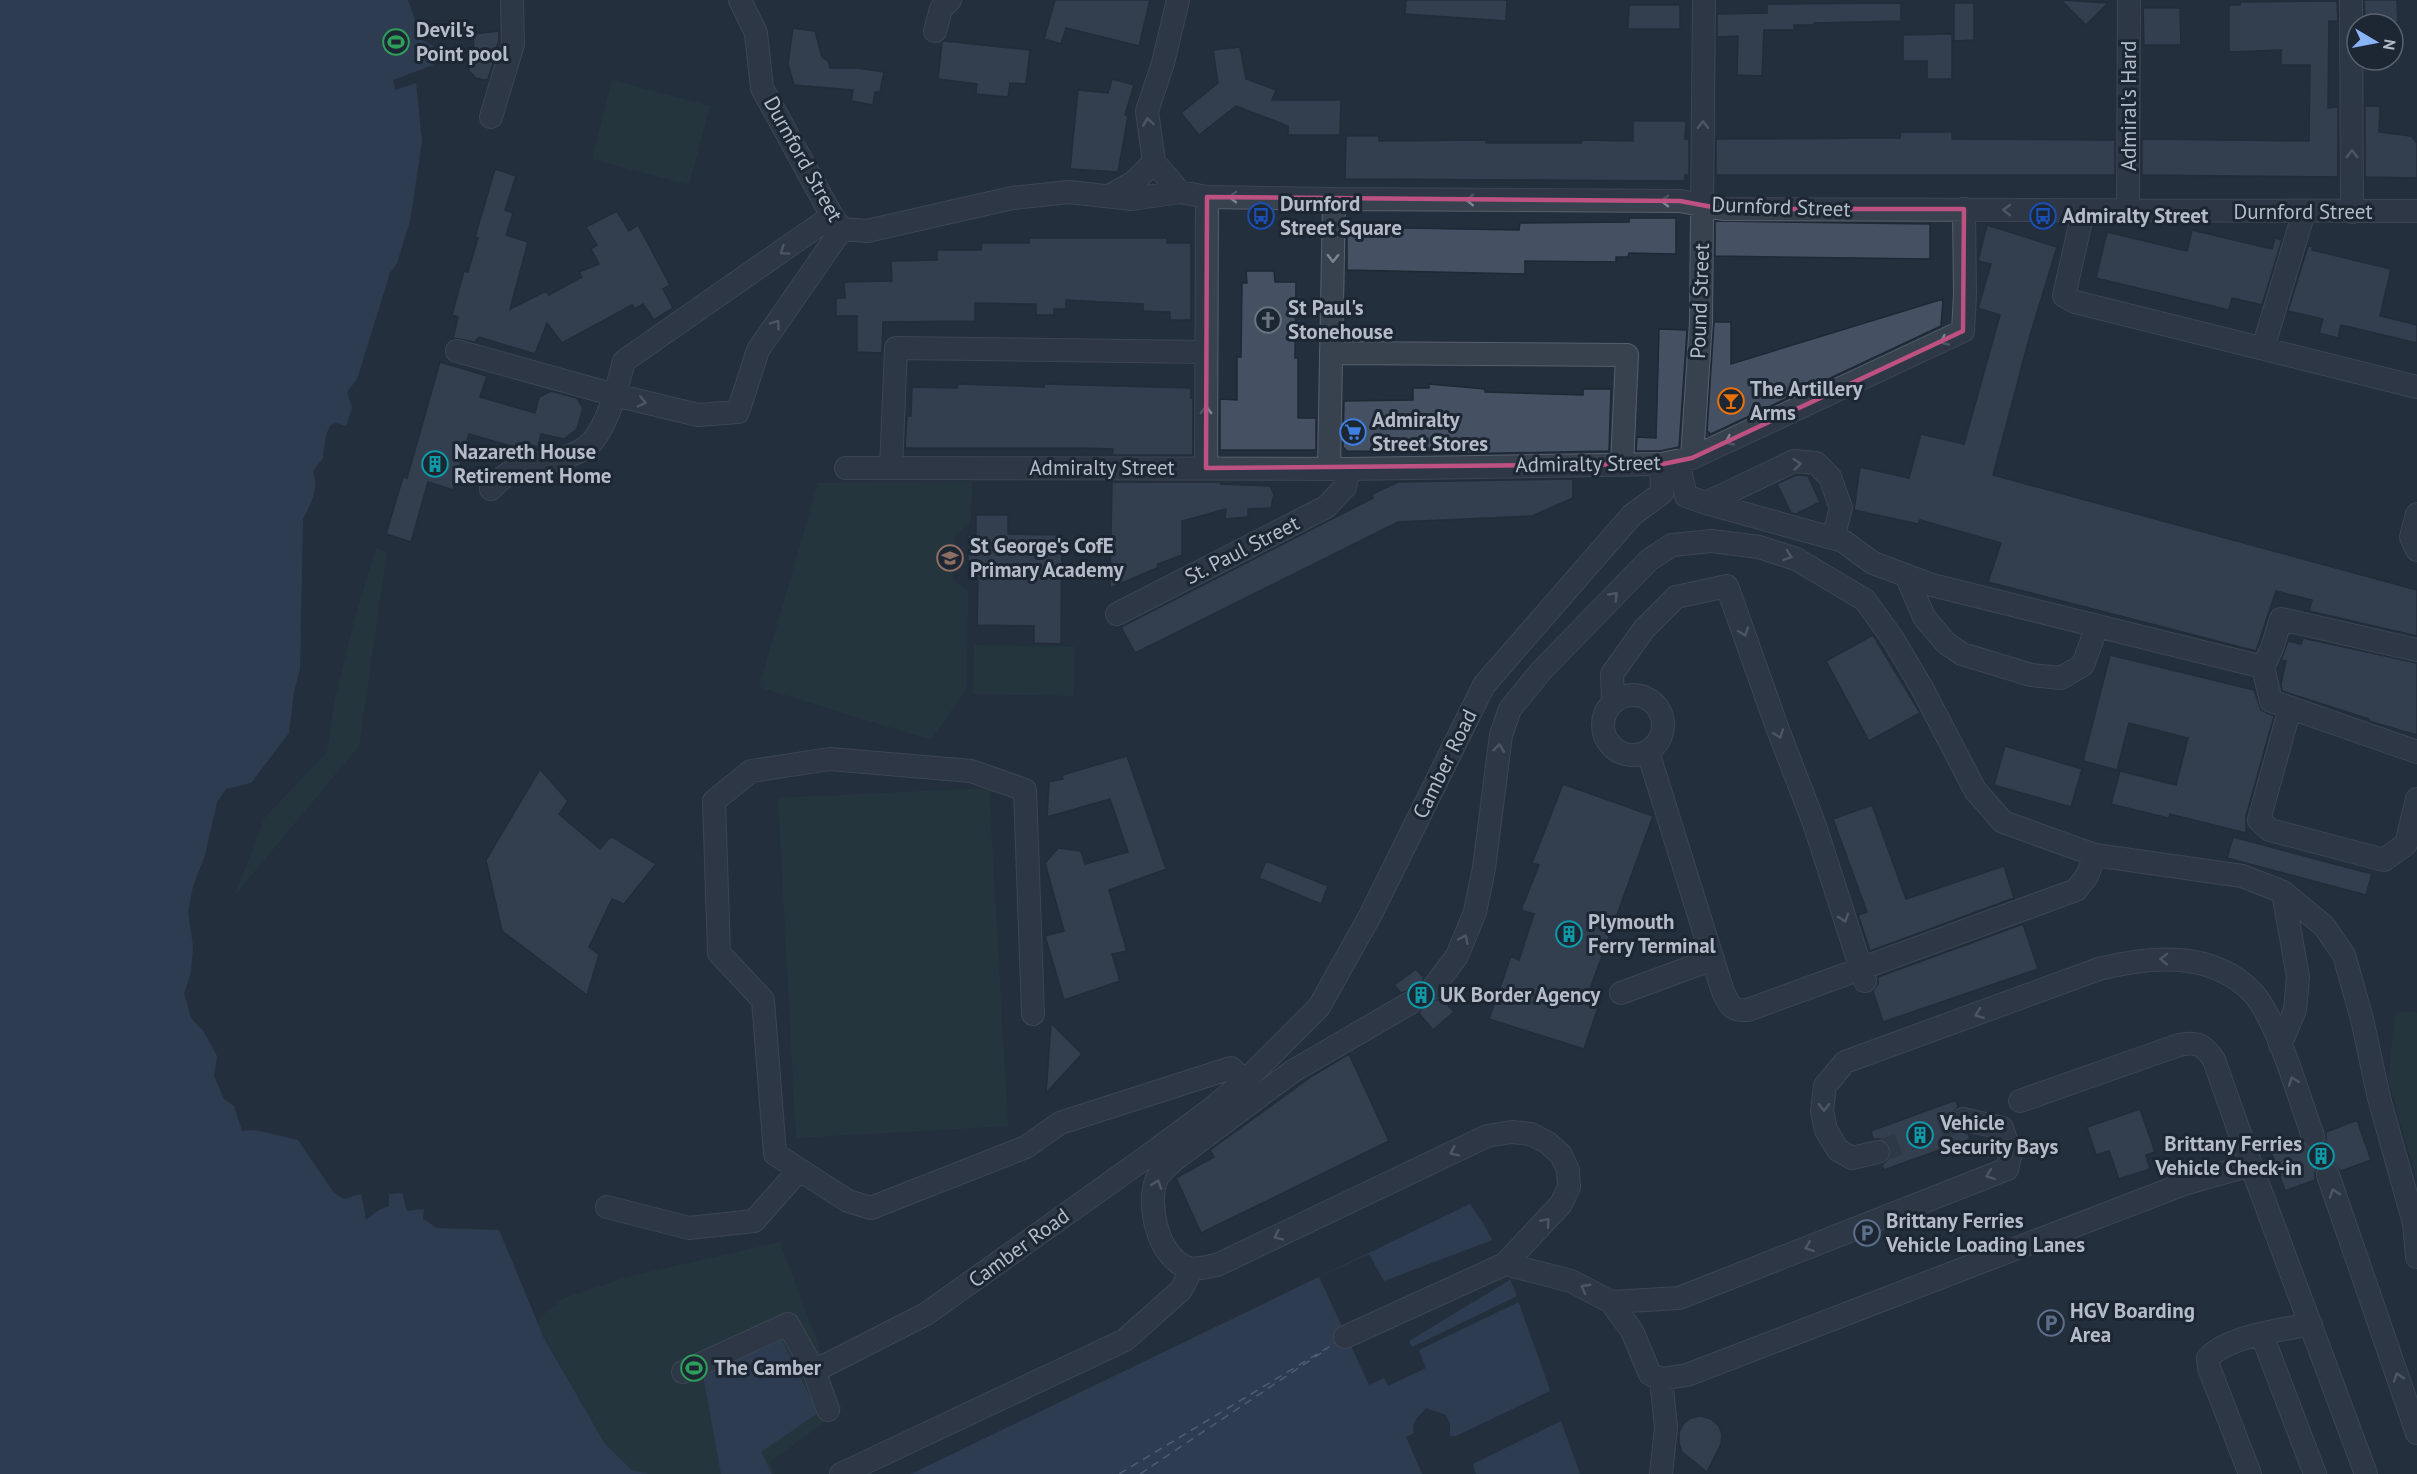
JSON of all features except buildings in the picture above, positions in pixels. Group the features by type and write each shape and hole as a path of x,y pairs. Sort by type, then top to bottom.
{"street":[{"path":"491,117 513,44 512,0"},
{"name":"Durnford Street","path":"740,0 756,33 762,88 837,223 867,231 1012,198 1069,192 1132,199 1179,192 1207,196 1334,199 1680,201 1723,209 1964,209 2084,212 2417,211"},
{"path":"935,31 941,9 950,0"},
{"path":"1178,0 1163,63 1147,111 1154,162 1179,192"},
{"name":"Pound Street","path":"1677,461 1701,322 1704,0"},
{"name":"Admiral's Hard","path":"2128,212 2129,0"},
{"path":"2351,0 2352,212"},
{"path":"1111,195 1134,182 1154,162"},
{"path":"1206,468 1207,196"},
{"path":"1334,199 1331,353 1339,469"},
{"name":"Admiralty Street","path":"846,468 1339,469 1622,465 1677,461 1964,331 1964,209"},
{"path":"2084,212 2064,296 2075,302 2417,387"},
{"path":"2263,348 2304,212"},
{"path":"491,489 504,476 516,470 571,455 590,444 603,426 615,395 624,361 837,223"},
{"path":"457,351 615,395 698,415 738,412 758,350 837,223"},
{"path":"891,468 896,348 1206,352"},
{"path":"1331,353 1628,355 1622,465"},
{"path":"1677,461 1686,496 1843,541 1873,563 1932,585 2263,667"},
{"name":"Camber Road","path":"814,1371 926,1314 1155,1151 1245,1081 1319,1007 1371,914 1484,685 1632,515 1662,493 1677,461"},
{"path":"1706,503 1794,461 1816,463 1830,477 1841,508 1833,538"},
{"name":"St. Paul Street","path":"1117,614 1326,507 1345,487 1339,469"},
{"path":"2417,514 2410,537 2417,550"},
{"path":"1432,988 1457,956 1475,912 1484,868 1501,735 1510,709 1542,670 1649,560 1672,545 1712,541 1759,547 1796,559 1865,600 1893,639 1916,678 1975,790 2003,822 2095,855 2242,876 2283,892 2324,926 2344,955 2362,1019 2379,1098 2414,1223 2417,1257"},
{"path":"1906,575 1924,617 1946,643 1962,654 2031,675 2061,678 2083,665 2097,626"},
{"path":"1613,702 1612,674 1644,629 1676,597 1727,586 1815,826 1863,974"},
{"path":"2417,650 2281,619 2263,667 2271,701 2417,752"},
{"path":"1625,695 1644,696 1656,704 1661,712 1664,724 1661,737 1655,747 1648,752 1629,755 1617,751 1604,736 1604,714 1613,702 1625,695"},
{"path":"2290,708 2259,820 2270,830 2384,860 2406,844 2417,799"},
{"path":"1648,752 1713,959 1730,1005 1738,1011 1748,1010 1863,974 2076,890 2087,876 2095,855"},
{"path":"1033,1014 1025,790 971,771 830,759 752,771 714,801 719,953 763,1000 776,1154 848,1201 872,1208 1026,1147 1060,1123 1231,1068 1245,1081"},
{"path":"2280,1045 2295,1010 2298,976 2283,892"},
{"path":"1878,1152 1852,1158 1838,1150 1827,1130 1822,1111 1825,1086 1845,1062 2098,969 2133,960 2158,958 2208,965 2238,981 2253,994 2265,1010 2280,1045 2313,1136"},
{"path":"1621,993 1713,959"},
{"path":"1345,1337 1505,1264 1561,1204 1569,1187 1568,1170 1561,1155 1548,1143 1531,1134 1512,1132 1487,1136 1217,1265 1192,1269 1180,1264 1169,1252 1154,1221 1151,1200 1158,1176 1173,1161 1293,1071 1410,1003"},
{"path":"2020,1101 2193,1042 2206,1047 2214,1060 2366,1474"},
{"path":"1611,1302 1679,1298 2007,1169 2011,1153 2002,1128 1963,1119"},
{"path":"1505,1264 1571,1281 1611,1302 1632,1331 1650,1374 1661,1379 1687,1375 2184,1184 2251,1165"},
{"path":"607,1207 689,1228 754,1221 798,1170"},
{"path":"2328,1175 2417,1432"},
{"path":"841,1474 1125,1340 1181,1290 1192,1269"},
{"path":"683,1372 788,1324 814,1371 828,1410"},
{"path":"2250,1474 2209,1368 2208,1358 2214,1351 2234,1342 2311,1324"},
{"path":"2262,1335 2315,1474"},
{"path":"1661,1379 1666,1427 1661,1474"}],"highlighted area":[{"path":"1207,197 1680,201 1723,209 1964,209 1963,331 1692,458 1663,464 1206,468"}],"green space":[{"path":"612,80 710,106 689,185 592,159"},
{"path":"972,481 971,520 955,536 953,579 968,591 967,688 931,740 759,687 818,483"},
{"path":"376,548 387,552 359,746 235,895 265,817 327,752 335,699 354,621"},
{"path":"974,645 1075,647 1074,696 973,694"},
{"path":"989,788 1008,1126 796,1138 778,798"},
{"path":"2396,1011 2417,1013 2417,1180 2388,1079"},
{"name":"The Camber","path":"780,1242 842,1409 770,1462 775,1474 650,1474 632,1470 605,1444 539,1327 540,1317 564,1298 628,1277"}],"water":[{"path":"0,0 408,0 422,40 433,46 438,58 432,61 433,65 393,80 395,90 416,83 422,141 410,221 397,263 390,273 357,379 347,392 352,408 346,426 336,423 330,425 325,438 323,458 313,471 315,490 303,519 300,669 294,692 289,733 251,783 226,789 217,802 205,855 193,886 188,913 193,946 191,972 184,993 191,1018 204,1032 217,1056 214,1076 224,1099 234,1106 242,1131 255,1130 298,1140 334,1193 344,1199 361,1194 366,1220 389,1206 389,1194 402,1193 407,1211 424,1209 423,1219 437,1228 499,1230 544,1338 605,1444 632,1470 650,1474 0,1474"},
{"path":"1470,1204 1505,1264 1580,1474 911,1474"},
{"path":"782,1340 818,1413 761,1452 772,1474 721,1474 703,1375"}],"pier":[{"path":"1495,1239 1513,1278 1409,1341 1412,1347 1519,1295 1521,1301 1419,1350 1426,1368 1388,1386 1384,1378 1369,1385 1319,1277 1369,1254 1384,1281"},
{"path":"1552,1390 1563,1420 1473,1464 1476,1474 1422,1474 1406,1437 1414,1433 1413,1426 1416,1419 1426,1408 1446,1415 1450,1424 1450,1436 1456,1436"}],"ferry route":[{"path":"1119,1474 1337,1342"},
{"path":"1140,1474 1327,1349"}],"tunnel":[{"path":"1878,1152 1963,1119"},
{"path":"2313,1136 2328,1175"}],"place":[{"name":"Devil's Point pool","path":"396,42"},
{"name":"Durnford Street Square","path":"1261,216"},
{"name":"Admiralty Street","path":"2043,216"},
{"name":"St Paul's Stonehouse","path":"1268,320"},
{"name":"The Artillery Arms","path":"1731,401"},
{"name":"Admiralty Street Stores","path":"1353,432"},
{"name":"Nazareth House Retirement Home","path":"435,464"},
{"name":"St George's CofE Primary Academy","path":"950,558"},
{"name":"Plymouth Ferry Terminal","path":"1569,934"},
{"name":"UK Border Agency","path":"1421,995"},
{"name":"Vehicle Security Bays","path":"1920,1135"},
{"name":"Brittany Ferries Vehicle Check-in","path":"2321,1156"},
{"name":"Brittany Ferries Vehicle Loading Lanes","path":"1867,1233"},
{"name":"HGV Boarding Area","path":"2051,1323"},
{"name":"The Camber","path":"694,1368"}]}
